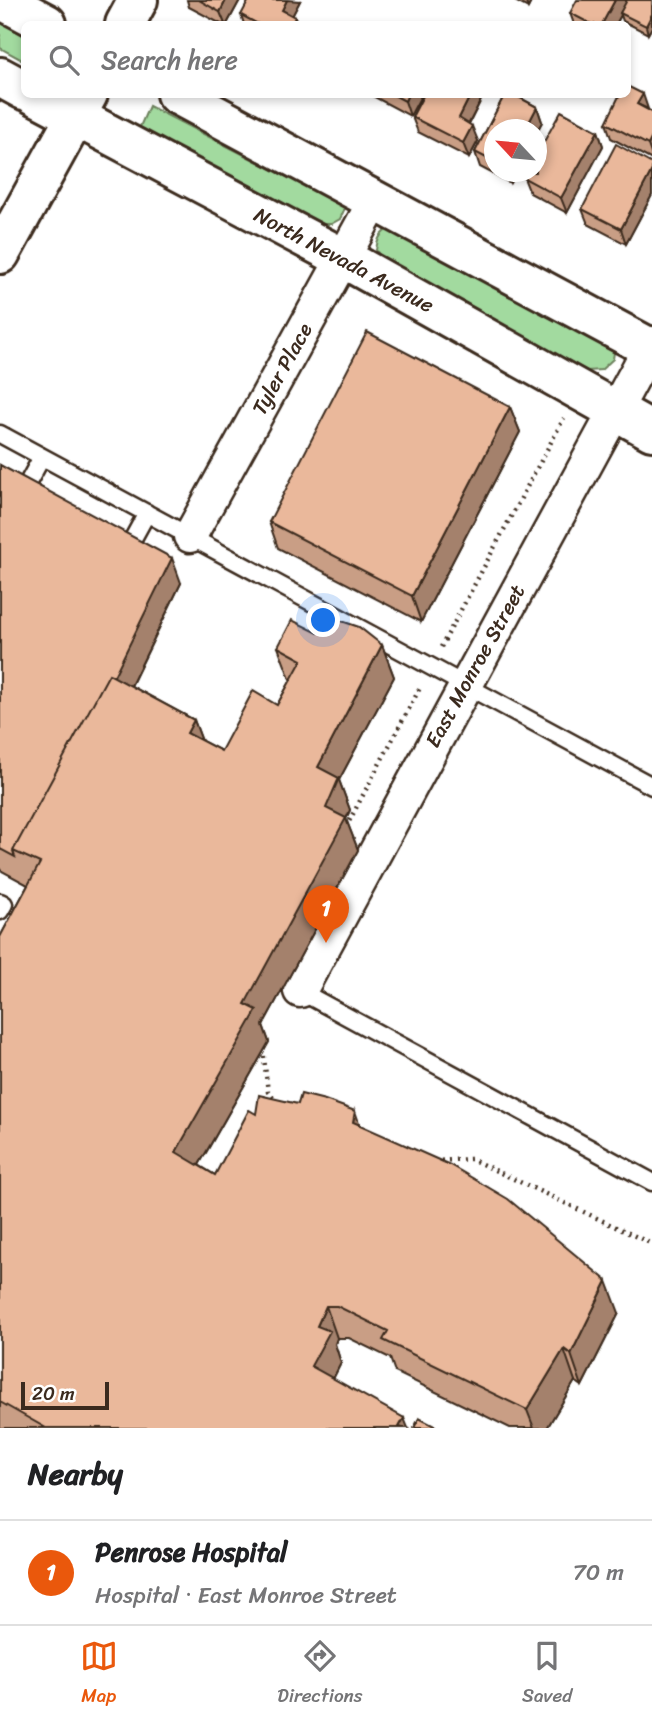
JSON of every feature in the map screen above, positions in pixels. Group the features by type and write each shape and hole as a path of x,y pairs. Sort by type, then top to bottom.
{"main road":[{"path":"2,0 41,21"},
{"path":"127,21 138,0"},
{"path":"0,77 21,88"},
{"name":"North Nevada Avenue","path":"49,98 82,106 343,258 652,431"},
{"path":"183,98 374,202 651,347"},
{"path":"0,254 82,106"}],"street":[{"name":"Tyler Place","path":"190,536 374,202"},
{"name":"East Monroe Street","path":"300,991 651,347"}],"lane":[{"path":"0,434 652,786"},
{"path":"20,497 42,457"},
{"path":"125,553 147,513"},
{"path":"0,902 4,904 0,911"},
{"path":"300,991 652,1182"}],"path":[{"path":"345,828 566,415"},
{"path":"263,1047 268,1092 276,1102"},
{"path":"421,1161 471,1158 652,1244"}],"green space":[{"path":"0,14 21,26 21,59 0,48"},
{"path":"149,106 285,176 332,184 342,195 345,208 340,219 331,224 317,224 139,129"},
{"path":"405,224 615,346 613,359 601,370 587,371 383,261 376,250 381,234"}],"building":[{"path":"199,0 226,0 220,12"},
{"path":"249,0 287,0 282,10 295,17 293,21 252,21 241,15"},
{"path":"577,0 615,0 604,21 585,21 570,13"},
{"path":"627,0 652,0 652,14 646,26 620,13"},
{"path":"631,88 643,94 637,104 652,112 652,137 648,145 606,123 618,98 631,98"},
{"path":"422,98 469,98 459,118 472,126 463,143 412,117"},
{"path":"503,98 520,98 537,107 531,119 492,119"},
{"path":"561,111 598,131 561,198 531,182 547,182 547,136"},
{"path":"484,135 484,157 475,152"},
{"path":"616,144 652,164 652,170 621,229 582,209"},
{"path":"367,332 510,407 412,596 269,522"},
{"path":"0,465 172,558 114,676 109,674 13,851 15,857 0,849"},
{"path":"327,616 359,627 382,645 318,767 339,778 326,808 346,818 245,1004 257,1010 176,1152 215,1175 249,1110 256,1114 259,1095 298,1104 301,1094 325,1100 355,1111 353,1122 450,1165 508,1199 607,1281 571,1354 564,1349 527,1410 383,1340 388,1331 337,1306 326,1306 317,1326 330,1331 311,1366 404,1418 399,1427 403,1428 46,1428 0,1402 0,937 40,863 13,851 109,674 194,720 187,733 221,751 253,691 277,705 302,660 278,647 292,620 318,633"},
{"path":"419,1418 438,1428 414,1428"}],"place":[{"name":"Penrose Hospital","path":"326,943"}]}
